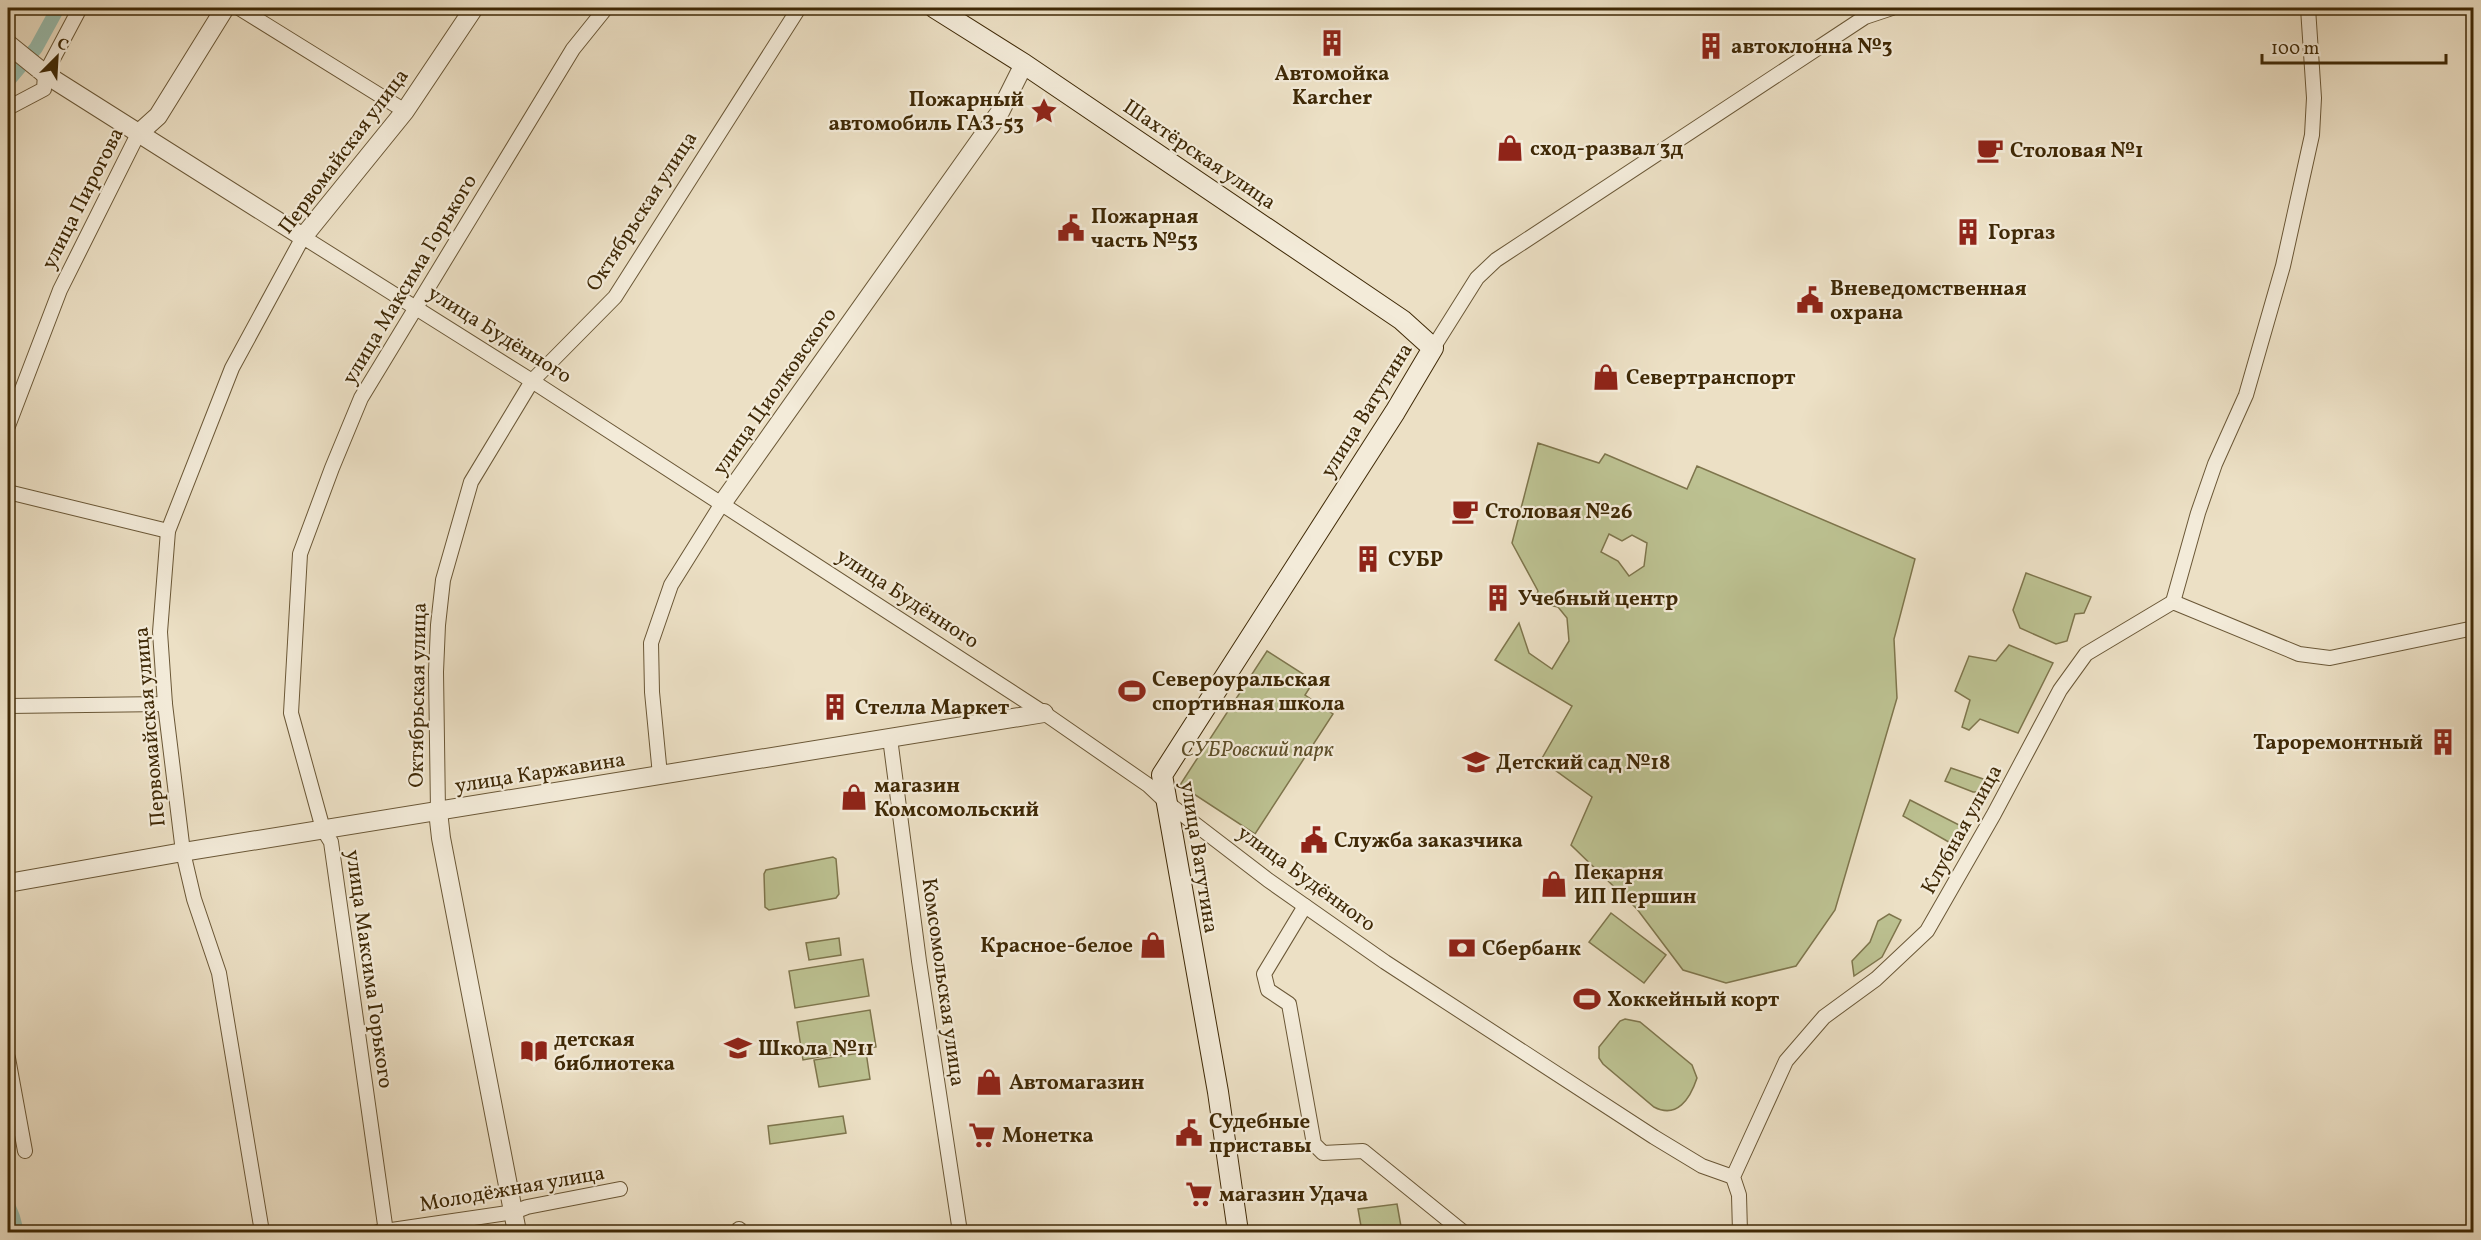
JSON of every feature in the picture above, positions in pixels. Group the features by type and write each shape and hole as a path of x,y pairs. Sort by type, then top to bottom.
{"main road":[{"name":"Шахтёрская улица","path":"935,8 1024,64 1402,320 1433,348"},
{"name":"улица Ватутина","path":"1238,1233 1218,1092 1162,775 1395,412 1433,348"}],"street":[{"path":"8,108 44,89 45,74 80,8"},
{"name":"улица Пирогова","path":"8,426 60,290 138,134 158,116 225,8"},
{"path":"239,8 405,111"},
{"name":"Первомайская улица","path":"262,1233 219,973 194,899 183,852 165,704 160,632 168,531 232,368 303,237 405,111 474,8"},
{"name":"улица Максима Горького","path":"383,1232 331,842 323,830 291,713 300,554 361,398 573,49 606,8"},
{"name":"Октябрьская улица","path":"517,1233 451,892 438,811 436,672 443,580 471,482 532,381 615,297 799,8"},
{"path":"1433,348 1477,278 1496,260 1865,17 1892,8"},
{"path":"2308,8 2314,98 2312,135 2283,266 2246,395 2215,464 2198,513 2173,602 2299,654 2330,658 2474,628"},
{"name":"улица Будённого","path":"8,45 45,74 138,134 532,381 1044,713 1148,785 1165,801 1305,906 1385,962 1654,1137 1702,1166 1733,1178"},
{"name":"улица Циолковского","path":"660,775 652,692 651,643 671,585 695,543 721,505 1000,112 1024,64"},
{"path":"8,492 168,531"},
{"name":"Клубная улица","path":"1733,1178 1786,1061 1824,1017 1876,979 1927,931 1994,814 2060,690 2086,654 2173,602"},
{"path":"8,706 165,704"},
{"name":"улица Каржавина","path":"8,883 183,852 1044,713"},
{"name":"Комсомольская улица","path":"890,738 918,961 960,1233"},
{"path":"1305,906 1264,974 1268,990 1289,1004 1314,1144 1323,1152 1363,1151 1462,1233"},
{"path":"8,1058 24,1151"},
{"path":"1733,1178 1739,1196 1740,1233"},
{"name":"Молодёжная улица","path":"383,1232 514,1212 526,1206 620,1189"}],"green space":[{"path":"1538,443 1599,463 1605,454 1687,489 1697,466 1915,559 1894,639 1897,698 1835,910 1796,966 1726,983 1683,970 1637,909 1571,845 1592,797 1541,760 1572,706 1495,660 1519,623 1529,653 1552,669 1569,641 1567,618 1558,607 1534,602 1538,591 1512,543","holes":["1609,534 1622,541 1632,535 1647,543 1644,566 1629,576 1618,561 1601,552"]},
{"path":"2026,573 2091,597 2084,613 2075,614 2067,641 2056,644 2020,628 2013,610"},
{"path":"2009,645 2053,663 2018,733 1980,719 1969,730 1962,727 1970,700 1955,691 1969,656 1996,661"},
{"name":"СУБРовский парк","path":"1267,651 1314,681 1305,695 1333,714 1255,834 1180,785"},
{"path":"1951,768 1992,782 1987,792 1973,792 1945,781"},
{"path":"1910,800 1963,827 1964,836 1954,845 1903,816"},
{"path":"833,857 836,859 839,894 836,898 769,910 765,907 764,874 766,870"},
{"path":"1611,913 1666,955 1644,983 1589,942"},
{"path":"1889,914 1901,920 1882,957 1854,976 1852,961 1870,942 1878,921"},
{"path":"839,938 841,955 809,960 806,943"},
{"path":"863,959 869,996 795,1008 789,971"},
{"path":"870,1010 876,1047 803,1060 797,1022"},
{"path":"1625,1019 1640,1022 1692,1065 1697,1078 1691,1093 1676,1109 1662,1110 1654,1107 1603,1064 1599,1058 1599,1047 1620,1021"},
{"path":"866,1052 870,1079 819,1087 814,1060"},
{"path":"843,1116 846,1133 770,1144 768,1126"},
{"path":"1397,1204 1402,1232 1362,1232 1358,1209"}],"waterway":[{"path":"8,81 36,48 58,8"},
{"path":"8,1205 17,1232"}],"place":[{"name":"Автомойка Karcher","path":"1332,43"},
{"name":"автоклонна №3","path":"1711,46"},
{"name":"Пожарный автомобиль ГАЗ-53","path":"1044,111"},
{"name":"сход-развал 3д","path":"1510,148"},
{"name":"Столовая №1","path":"1990,150"},
{"name":"Пожарная часть №53","path":"1071,228"},
{"name":"Горгаз","path":"1968,232"},
{"name":"Вневедомственная охрана","path":"1810,300"},
{"name":"Севертранспорт","path":"1606,377"},
{"name":"Столовая №26","path":"1465,511"},
{"name":"СУБР","path":"1368,559"},
{"name":"Учебный центр","path":"1498,598"},
{"name":"Североуральская спортивная школа","path":"1132,691"},
{"name":"Стелла Маркет","path":"835,707"},
{"name":"Тароремонтный","path":"2443,742"},
{"name":"Детский сад №18","path":"1476,762"},
{"name":"магазин Комсомольский","path":"854,797"},
{"name":"Служба заказчика","path":"1314,840"},
{"name":"Пекарня ИП Першин","path":"1554,884"},
{"name":"Красное-белое","path":"1153,945"},
{"name":"Сбербанк","path":"1462,948"},
{"name":"Хоккейный корт","path":"1587,999"},
{"name":"Школа №11","path":"738,1048"},
{"name":"детская библиотека","path":"534,1051"},
{"name":"Автомагазин","path":"989,1082"},
{"name":"Судебные приставы","path":"1189,1133"},
{"name":"Монетка","path":"982,1135"},
{"name":"магазин Удача","path":"1199,1194"}]}
